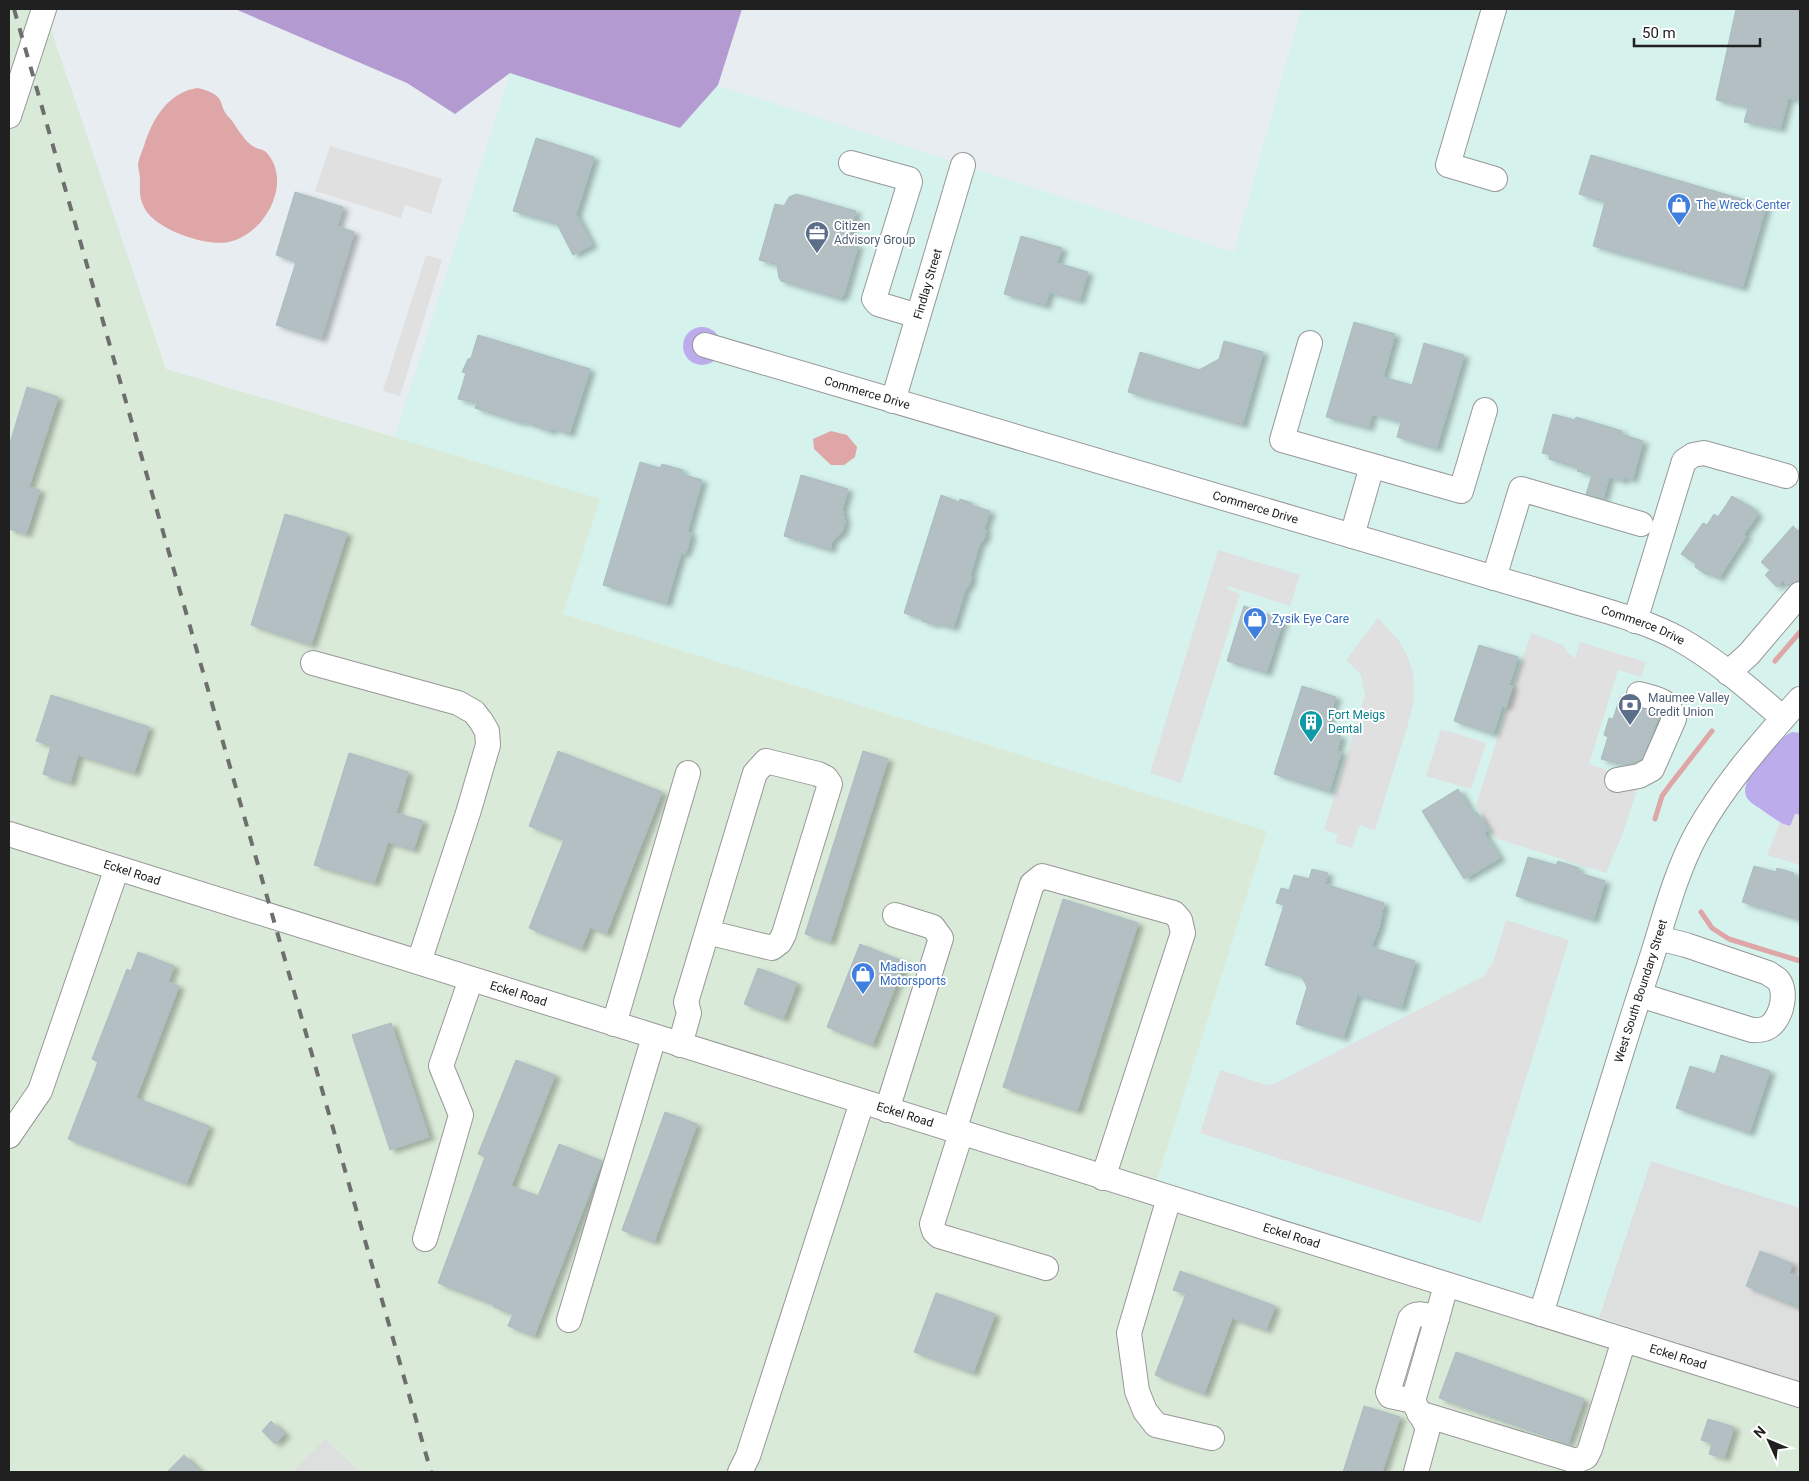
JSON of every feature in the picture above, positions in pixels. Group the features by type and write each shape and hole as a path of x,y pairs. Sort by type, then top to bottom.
{"street":[{"path":"9,116 44,9"},
{"path":"1494,9 1448,165 1495,179"},
{"path":"850,163 909,179 910,182 874,300 878,304 918,316"},
{"name":"Findlay Street","path":"893,401 963,165"},
{"path":"1310,343 1282,440 1461,491 1485,410"},
{"name":"Commerce Drive","path":"705,345 1494,578 1635,622 1678,638 1728,673 1783,718"},
{"path":"1635,622 1684,461 1693,455 1704,453 1786,476"},
{"path":"1352,536 1372,466"},
{"path":"1494,578 1521,489 1641,524"},
{"path":"1728,673 1749,654 1800,594"},
{"path":"313,663 458,703 474,712 487,731 488,745 468,813 419,962"},
{"path":"1617,780 1639,776 1652,769 1674,719 1669,706 1665,702 1640,694"},
{"name":"West South Boundary Street","path":"1541,1314 1672,893 1696,834 1717,799 1748,759 1800,699"},
{"path":"680,1045 689,1013 686,1002 707,932 755,773 766,761 818,774 826,778 830,784 780,942 772,948 707,932"},
{"path":"614,1024 688,772"},
{"name":"Eckel Road","path":"9,834 1800,1395"},
{"path":"9,1136 40,1091 117,868"},
{"path":"1046,1268 938,1236 932,1224 1026,898 1032,884 1042,876 1174,913 1180,920 1183,933 1103,1178"},
{"path":"887,1110 941,938 933,927 895,915"},
{"path":"1640,994 1752,1030 1765,1029 1776,1020 1782,1004 1783,990 1778,981 1768,973 1658,938"},
{"path":"425,1239 461,1115 441,1066 471,979"},
{"path":"570,1320 654,1037"},
{"path":"740,1472 748,1456 862,1102"},
{"path":"1168,1198 1129,1333 1137,1391 1145,1411 1156,1425 1212,1438"},
{"path":"1446,1285 1437,1318 1418,1313 1413,1315 1388,1392 1390,1396 1416,1407 1576,1461 1586,1457 1590,1450 1624,1340"},
{"path":"1416,1407 1428,1428 1416,1472"}],"shaded area":[{"path":"9,9 44,9 166,369 600,499 563,614 1267,831 1156,1183 1599,1317 1800,1382 1800,1472 360,1472 325,1438 292,1472 9,1472"},
{"path":"235,9 742,9 718,85 680,128 510,73 455,114 407,83"},
{"path":"1301,9 1800,9 1800,1208 1651,1161 1599,1317 1156,1183 1267,831 563,614 395,436 526,23 1234,252"},
{"path":"197,88 216,95 225,112 245,139 254,147 266,152 272,160 277,177 277,186 272,203 260,223 244,236 229,242 207,242 168,229 148,214 141,199 138,164 151,127 162,109 169,102 186,91"},
{"path":"330,146 442,179 431,214 405,205 401,218 315,191"},
{"path":"426,255 442,260 400,396 383,391"},
{"path":"702,327 716,332 721,346 716,360 702,365 688,360 683,346 688,332"},
{"path":"831,431 847,435 857,447 855,457 844,465 831,465 814,449 813,439"},
{"path":"1218,550 1300,575 1290,606 1228,586 1227,589 1240,594 1181,783 1150,773"},
{"path":"1378,618 1399,641 1408,657 1413,674 1414,700 1375,830 1360,825 1352,848 1335,843 1338,834 1324,830 1365,695 1361,675 1346,660"},
{"path":"1531,633 1563,645 1569,654 1575,658 1580,642 1646,662 1641,677 1618,670 1589,764 1640,781 1621,838 1606,873 1495,838 1476,805"},
{"path":"1441,729 1486,743 1471,789 1426,776"},
{"path":"1792,732 1800,733 1800,815 1795,814 1789,826 1778,821 1752,803 1747,798 1745,791 1750,775 1756,767 1780,740"},
{"path":"1795,814 1800,815 1800,865 1767,855 1780,823 1791,825"},
{"path":"1506,920 1569,940 1481,1223 1200,1133 1220,1070 1266,1085 1274,1084 1484,976 1493,962"},
{"path":"1651,1161 1800,1208 1800,1382 1599,1317"},
{"path":"325,1438 360,1472 292,1472"}],"building":[{"path":"1736,9 1800,9 1800,100 1788,98 1780,129 1744,122 1748,107 1716,100"},
{"path":"536,138 594,157 576,214 592,245 573,255 557,224 513,211"},
{"name":"The Wreck Center","path":"1591,155 1766,206 1742,288 1593,246 1605,202 1579,194"},
{"path":"295,192 343,207 337,226 354,232 321,339 276,325 296,262 276,255"},
{"path":"796,194 856,211 847,242 858,245 844,294 840,299 781,281 777,265 759,260 775,204 784,206 789,197"},
{"path":"1021,236 1062,248 1057,263 1088,272 1079,301 1049,292 1045,306 1004,294"},
{"path":"1354,322 1395,334 1383,377 1412,385 1424,343 1464,355 1436,449 1397,437 1401,422 1372,414 1368,428 1326,417"},
{"path":"478,335 590,369 569,434 552,428 551,432 522,421 522,423 475,408 477,403 458,399 466,373 462,372 468,359 471,358"},
{"path":"1224,341 1263,352 1242,425 1128,392 1140,352 1199,370 1219,359"},
{"path":"27,387 58,397 29,487 40,490 26,534 9,529 9,446"},
{"path":"1553,414 1575,420 1576,417 1622,431 1621,434 1643,441 1632,480 1625,477 1623,481 1609,477 1603,499 1586,494 1592,475 1577,471 1578,468 1549,459 1550,455 1542,453"},
{"path":"640,462 660,468 662,464 683,470 681,474 702,480 687,532 691,533 689,543 685,554 681,553 666,604 603,585"},
{"path":"801,475 848,489 842,509 845,522 842,532 832,541 830,550 784,536"},
{"path":"941,495 959,502 960,499 990,511 984,529 986,530 985,536 982,542 980,542 970,575 972,576 968,587 966,587 953,628 935,623 935,625 904,613"},
{"path":"1732,496 1754,509 1753,511 1758,514 1718,579 1708,572 1707,575 1695,567 1696,564 1681,554 1703,523 1707,525 1714,514 1718,517"},
{"path":"285,514 347,533 311,645 251,625"},
{"path":"1793,526 1800,533 1800,580 1788,586 1783,581 1777,587 1765,575 1770,570 1761,562"},
{"name":"Zysik Eye Care","path":"1244,606 1283,620 1266,673 1227,661"},
{"path":"1479,645 1518,657 1509,685 1512,686 1506,707 1502,706 1493,734 1454,721"},
{"name":"Fort Meigs Dental","path":"1302,686 1336,697 1325,730 1341,736 1337,751 1341,752 1329,792 1274,774"},
{"path":"51,695 149,727 134,773 78,755 70,783 43,774 51,746 36,741"},
{"name":"Maumee Valley Credit Union","path":"1620,697 1626,699 1635,707 1658,715 1641,759 1634,763 1623,765 1601,759 1608,737 1604,735 1609,718 1613,719"},
{"path":"558,751 662,792 606,934 590,927 581,949 529,928 564,840 529,826"},
{"path":"863,751 888,759 830,942 805,934"},
{"path":"349,753 408,772 396,813 423,821 413,850 388,842 374,883 314,865"},
{"path":"1458,789 1473,814 1477,812 1488,830 1484,833 1500,858 1464,879 1422,811"},
{"path":"1528,857 1556,865 1558,861 1579,868 1577,872 1605,881 1593,920 1516,896"},
{"path":"1754,866 1776,872 1777,868 1794,873 1793,877 1800,879 1800,920 1742,902"},
{"path":"1312,869 1328,873 1325,884 1384,903 1379,927 1371,947 1415,961 1401,1008 1357,995 1343,1038 1296,1024 1307,987 1302,977 1265,965 1284,905 1276,903 1281,888 1289,890 1294,875 1309,879"},
{"path":"1063,899 1138,923 1077,1111 1003,1087"},
{"path":"860,944 905,962 872,1045 827,1027"},
{"path":"138,952 174,966 168,982 179,986 136,1098 209,1126 186,1184 68,1139 98,1062 92,1059 127,969 131,971"},
{"path":"758,968 797,983 783,1019 744,1004"},
{"path":"391,1023 429,1137 390,1150 352,1035"},
{"path":"1721,1055 1770,1071 1749,1133 1676,1108 1690,1066 1715,1074"},
{"path":"516,1060 555,1075 511,1186 538,1196 559,1144 602,1161 534,1336 508,1326 513,1314 438,1283 485,1157 478,1154"},
{"path":"665,1112 697,1124 654,1242 622,1230"},
{"path":"1760,1251 1793,1264 1789,1273 1800,1277 1800,1308 1746,1286"},
{"path":"1180,1271 1275,1306 1266,1330 1232,1318 1204,1394 1155,1375 1186,1294 1173,1290"},
{"path":"936,1293 995,1314 973,1373 914,1352"},
{"path":"1456,1352 1584,1399 1568,1444 1439,1398"},
{"path":"1364,1406 1400,1417 1382,1472 1343,1472"},
{"path":"1708,1419 1734,1427 1724,1458 1709,1454 1712,1443 1701,1440"},
{"path":"271,1421 285,1434 275,1444 262,1431"},
{"path":"184,1455 201,1472 167,1472"}],"waterway":[{"path":"1775,661 1800,632"},
{"path":"1655,819 1662,796 1712,731"},
{"path":"1701,912 1712,928 1729,939 1800,961"}],"railway":[{"path":"14,9 431,1472"}],"place":[{"name":"The Wreck Center","path":"1679,226"},
{"name":"Citizen Advisory Group","path":"817,254"},
{"name":"Zysik Eye Care","path":"1255,640"},
{"name":"Maumee Valley Credit Union","path":"1630,726"},
{"name":"Fort Meigs Dental","path":"1311,743"},
{"name":"Madison Motorsports","path":"863,995"}]}
